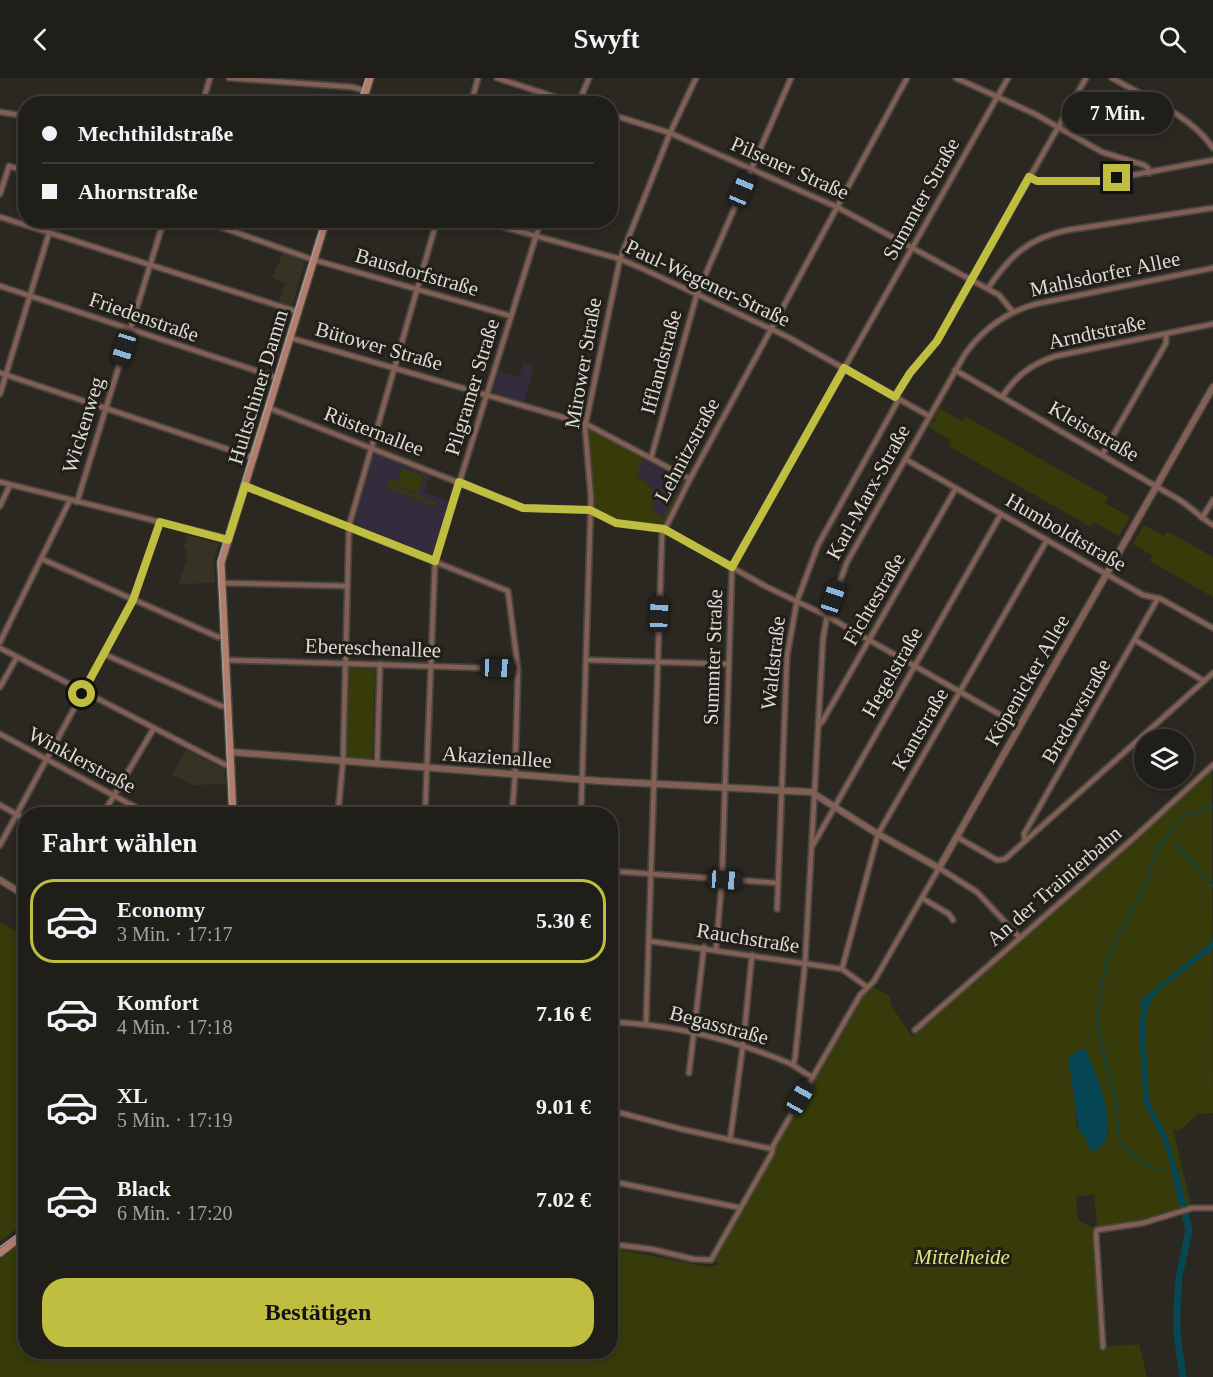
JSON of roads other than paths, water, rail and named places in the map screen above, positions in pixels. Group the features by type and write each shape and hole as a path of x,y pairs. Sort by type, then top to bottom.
{"main road":[{"path":"364,96 370,78"},
{"name":"Hultschiner Damm","path":"233,807 221,563 324,228"},
{"path":"0,1253 18,1239"}],"street":[{"path":"204,96 210,78"},
{"path":"229,78 352,87 366,91"},
{"path":"473,96 478,78"},
{"path":"497,78 552,96"},
{"path":"581,96 589,78"},
{"name":"Mirower Straße","path":"581,807 590,510 586,424 620,259 670,133 696,78"},
{"name":"Ifflandstraße","path":"651,458 697,294 791,78"},
{"name":"Lehnitzstraße","path":"646,1023 662,535 907,78"},
{"path":"956,78 1035,114 1102,152 1144,165 1148,168 1149,173"},
{"name":"Summter Straße","path":"716,949 722,879 732,567 1008,78"},
{"name":"Waldstraße","path":"777,909 787,656 797,602 821,538 910,373 937,341 1086,78"},
{"path":"1112,78 1183,118 1206,136 1213,147"},
{"path":"0,112 18,115"},
{"name":"Pilsener Straße","path":"618,117 670,133 837,207 949,267"},
{"path":"1029,177 1037,181 1101,181 1213,160"},
{"path":"0,194 9,166 18,169"},
{"path":"988,288 1016,253 1030,243 1048,235 1213,208"},
{"path":"0,217 18,223"},
{"path":"34,228 298,312"},
{"name":"Wickenweg","path":"77,502 162,228"},
{"name":"Bausdorfstraße","path":"226,228 314,260 511,316"},
{"path":"339,807 343,761 349,526 435,228"},
{"name":"Paul-Wegener-Straße","path":"507,228 620,259 771,329 929,416"},
{"name":"Pilgramer Straße","path":"425,807 435,561 538,228"},
{"path":"0,394 3,374 49,233"},
{"name":"Mahlsdorfer Allee","path":"949,267 988,288 1007,302 1013,312 1043,303 1213,268"},
{"name":"Friedenstraße","path":"0,286 278,378"},
{"name":"Karl-Marx-Straße","path":"793,1065 805,964 820,672 827,616 847,562 955,370 976,340 1013,312"},
{"name":"Arndtstraße","path":"1002,397 1018,376 1040,361 1213,324"},
{"path":"1102,455 1166,343 1166,334"},
{"name":"Bütower Straße","path":"291,338 586,424 690,479"},
{"name":"Kleiststraße","path":"955,370 1157,486 1195,509 1202,518 1213,525"},
{"path":"3,374 254,458"},
{"name":"Köpenicker Allee","path":"618,1245 651,1249 693,1259 711,1260 860,995 874,981 1213,387"},
{"name":"Rüsternallee","path":"269,408 523,508 590,510 616,523 664,529 768,587 827,616 1020,726"},
{"name":"Humboldtstraße","path":"905,459 1143,595 1158,598 1213,628"},
{"path":"0,482 228,540"},
{"path":"0,506 10,485"},
{"path":"245,486 508,591 518,669 513,807"},
{"name":"Fichtestraße","path":"819,725 956,488"},
{"path":"0,642 70,500"},
{"path":"1202,518 1213,500"},
{"name":"Hegelstraße","path":"812,847 1001,514"},
{"path":"20,807 133,600 160,522"},
{"name":"Kantstraße","path":"842,969 874,845 879,834 1047,540"},
{"path":"42,559 218,637 225,637"},
{"path":"222,583 347,586"},
{"name":"Bredowstraße","path":"1025,840 1024,834 1158,598"},
{"path":"1135,640 1204,681"},
{"path":"0,648 225,764 232,765"},
{"path":"105,654 222,706 229,706"},
{"path":"0,687 17,657"},
{"name":"Ebereschenallee","path":"227,660 518,669"},
{"path":"586,660 729,664"},
{"path":"377,764 380,664"},
{"path":"957,837 1000,861 1213,673"},
{"path":"107,807 154,728"},
{"name":"Winklerstraße","path":"0,734 135,807"},
{"name":"Akazienallee","path":"231,752 582,780 815,793"},
{"name":"An der Trainierbahn","path":"915,1030 1213,765"},
{"path":"815,793 977,892 1020,938"},
{"path":"0,805 16,815"},
{"path":"0,845 18,811"},
{"path":"618,872 778,883"},
{"path":"0,880 18,891"},
{"path":"922,898 949,914 953,920"},
{"name":"Rauchstraße","path":"649,940 842,969 867,987"},
{"path":"689,1072 704,947"},
{"path":"730,1140 752,955"},
{"name":"Begasstraße","path":"618,1022 646,1023 743,1045 793,1065 813,1077"},
{"path":"618,1112 772,1149"},
{"path":"618,1183 741,1208"},
{"path":"1103,1347 1096,1233 1098,1230 1143,1223 1190,1208 1213,1208"}],"water":[{"path":"1213,941 1213,949 1158,991 1150,1002 1146,1014 1149,1098 1168,1138 1179,1178 1176,1179 1164,1143 1144,1103 1139,1030 1142,1006 1139,1002"},
{"path":"1085,1048 1103,1095 1107,1119 1105,1143 1091,1153 1085,1136 1079,1131 1068,1057"}],"waterway":[{"path":"1164,1169 1155,1170 1120,1144 1116,1103 1097,1025 1098,1012 1106,963 1120,931 1142,892 1158,848 1177,823 1187,815 1213,806"},
{"path":"1175,842 1213,886"},
{"path":"1175,1172 1189,1230 1179,1277 1177,1305 1177,1334 1183,1377"}],"tram line":[{"path":"360,96 366,78"},
{"path":"230,807 218,561 321,228"},
{"path":"0,1247 18,1234"}],"park label":[{"name":"Mittelheide","path":"962,1257"}]}
